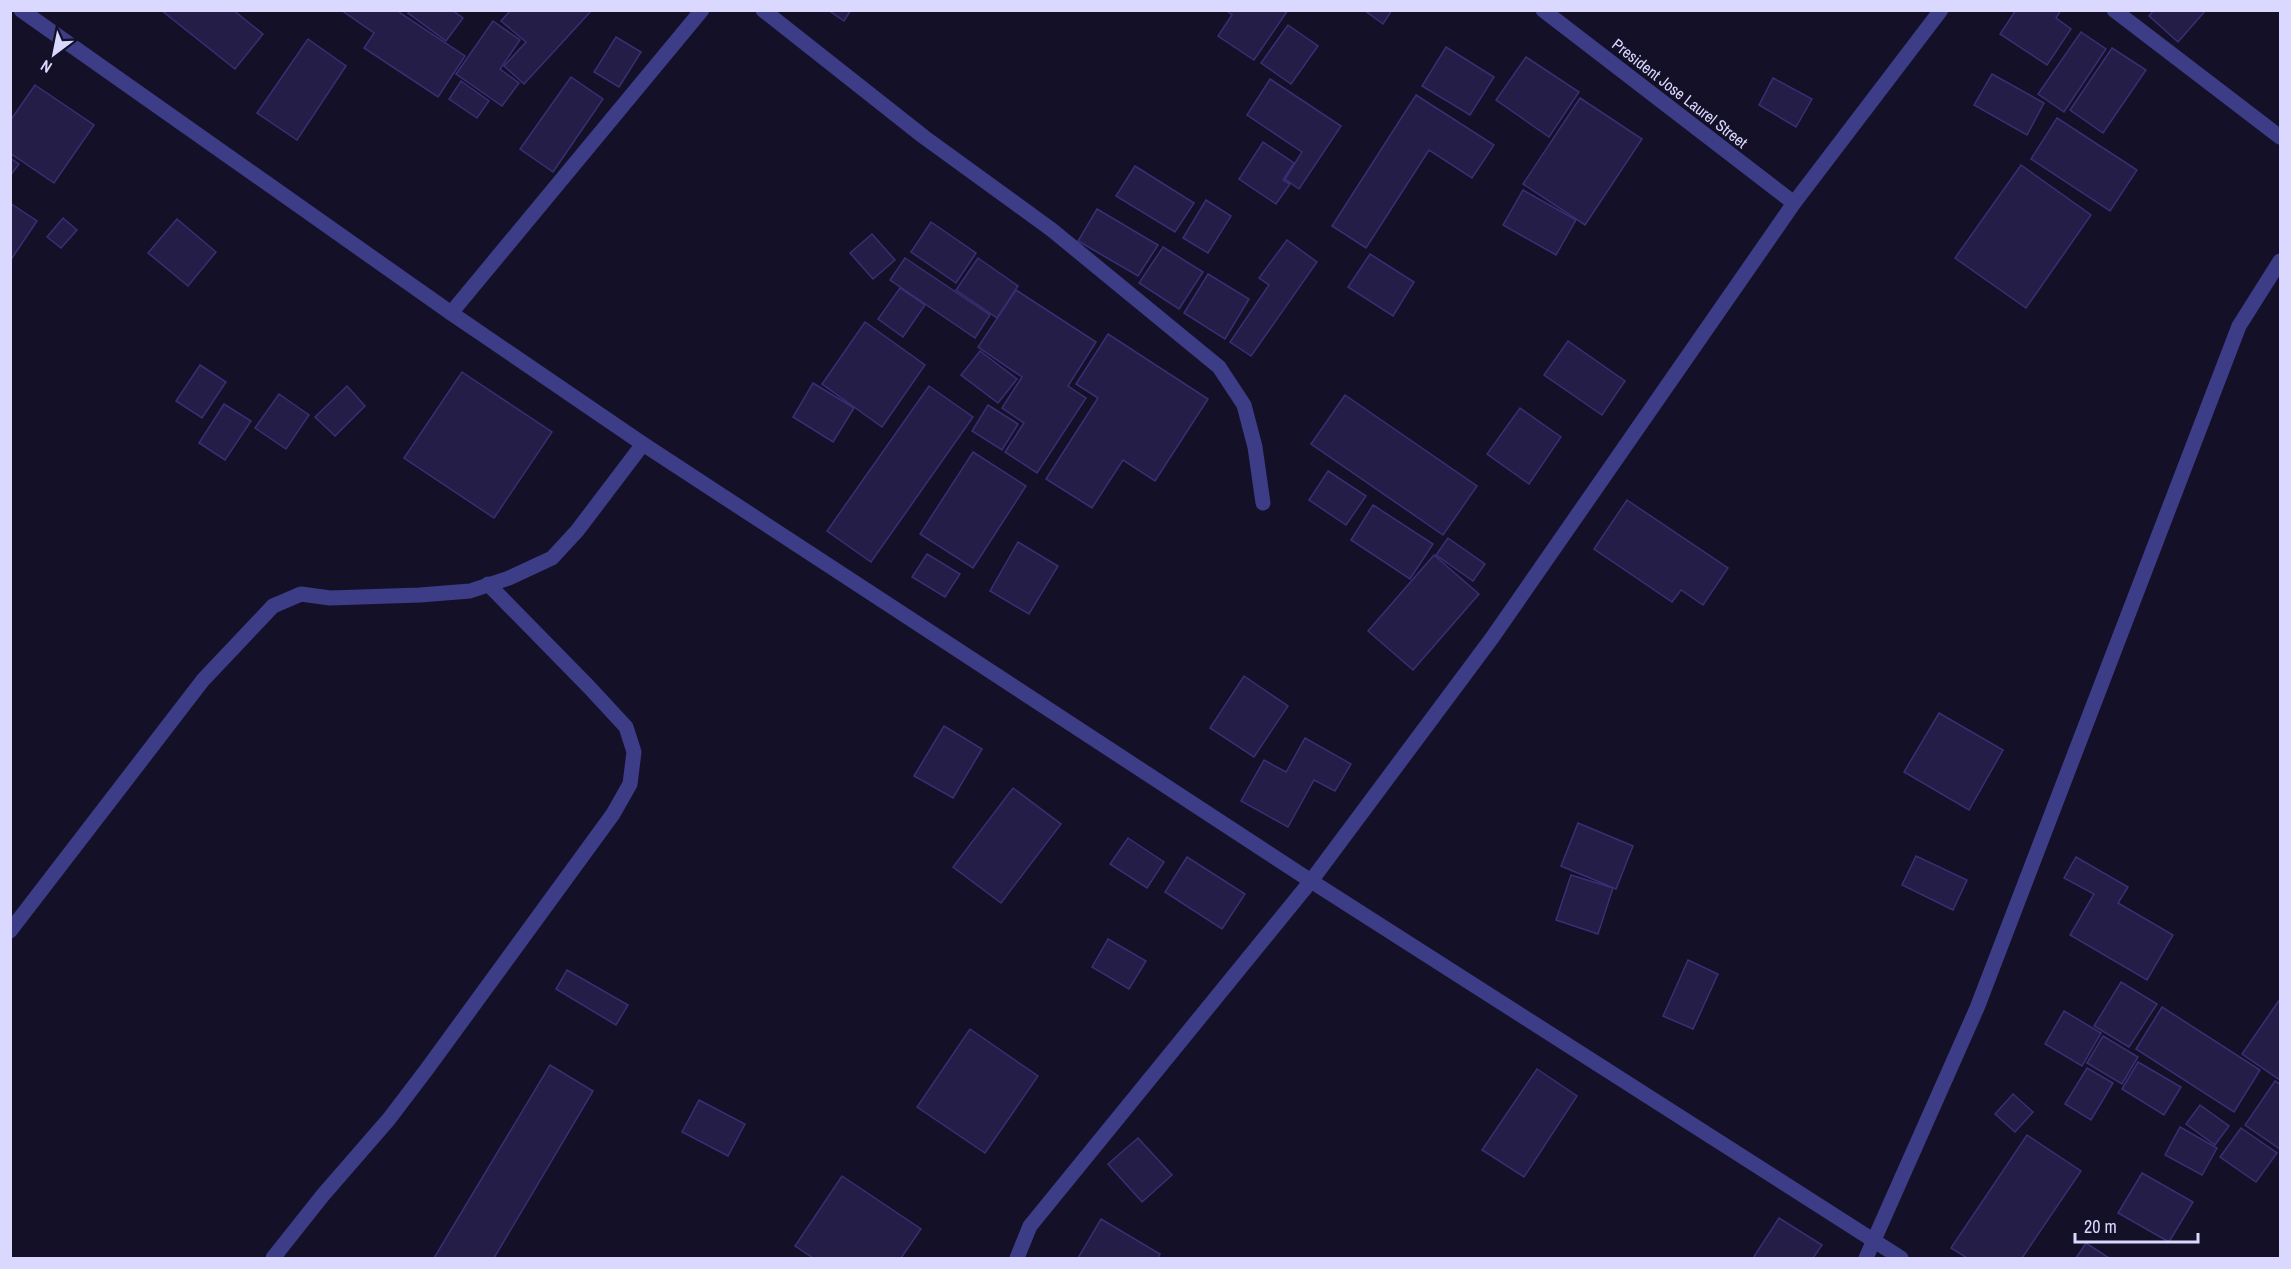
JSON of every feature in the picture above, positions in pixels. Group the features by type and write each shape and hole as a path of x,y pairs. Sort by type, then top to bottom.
{"street":[{"path":"21,10 451,313 643,444 1311,881 1901,1258"},
{"path":"451,313 702,10"},
{"path":"763,10 924,137 1052,230 1219,367 1244,405 1255,447 1263,503"},
{"name":"President Jose Laurel Street","path":"1543,10 1794,204"},
{"path":"1017,1258 1030,1226 1311,881 1492,638 1794,204 1941,10"},
{"path":"2114,10 2280,137"},
{"path":"1866,1258 1977,1008 2239,326 2280,261"},
{"path":"10,931 203,680 273,606 301,594 330,598 420,595 470,591 509,578 552,558 577,531 643,444"},
{"path":"273,1258 323,1195 389,1119 427,1069 613,814 630,783 634,752 626,727 488,584"}],"building":[{"path":"161,10 233,10 263,34 235,69"},
{"path":"341,10 400,10 399,12 465,56 438,97 364,48 374,33"},
{"path":"410,10 452,10 463,18 446,41 408,13"},
{"path":"511,10 592,10 524,84 504,66 526,42 501,21"},
{"path":"828,10 851,10 844,21"},
{"path":"1226,10 1288,10 1254,60 1218,36 1232,15"},
{"path":"1364,10 1392,10 1383,24"},
{"path":"2016,10 2061,10 2056,18 2071,29 2047,65 2000,34"},
{"path":"2154,10 2206,10 2178,42 2149,16"},
{"path":"493,21 520,40 500,69 519,83 502,106 456,74"},
{"path":"1288,25 1318,46 1291,84 1261,63"},
{"path":"2081,32 2106,49 2064,112 2038,94"},
{"path":"616,37 641,52 619,87 594,72"},
{"path":"308,39 346,66 297,140 257,113"},
{"path":"1446,47 1494,77 1470,115 1422,86"},
{"path":"2112,48 2146,70 2103,133 2070,110"},
{"path":"1526,57 1579,92 1549,137 1496,100"},
{"path":"1992,74 2044,103 2027,135 1974,105"},
{"path":"571,77 603,99 553,172 520,149"},
{"path":"1773,78 1812,99 1796,127 1759,105"},
{"path":"1270,79 1341,126 1299,189 1285,179 1302,152 1247,115"},
{"path":"461,81 489,101 477,118 449,99"},
{"path":"35,85 94,125 54,183 10,153 10,121"},
{"path":"1416,95 1494,145 1472,178 1429,150 1366,248 1332,226"},
{"path":"1580,98 1642,139 1585,225 1523,184"},
{"path":"2057,118 2137,170 2110,211 2031,159"},
{"path":"1263,142 1294,163 1283,180 1290,184 1276,204 1239,179"},
{"path":"10,158 19,164 10,176"},
{"path":"2021,165 2091,215 2026,308 1955,258"},
{"path":"1135,166 1194,203 1175,232 1116,196"},
{"path":"1523,190 1576,220 1556,255 1503,225"},
{"path":"1206,200 1231,216 1208,253 1183,238"},
{"path":"10,203 37,221 10,261"},
{"path":"1097,209 1158,245 1138,276 1078,241"},
{"path":"63,218 77,230 61,248 47,237"},
{"path":"177,219 216,252 188,286 148,253"},
{"path":"931,222 976,253 956,283 911,252"},
{"path":"872,234 895,260 873,279 850,253"},
{"path":"1287,240 1317,262 1251,356 1230,342 1269,285 1259,278"},
{"path":"1163,247 1203,272 1179,309 1139,283"},
{"path":"1370,254 1414,282 1393,316 1348,287"},
{"path":"905,258 990,315 975,338 890,280"},
{"path":"978,258 1018,286 997,318 956,290"},
{"path":"1208,274 1249,299 1225,339 1184,313"},
{"path":"900,288 925,305 903,337 878,319"},
{"path":"1016,290 1096,342 1068,386 1086,398 1037,473 1005,452 1024,423 1002,408 1022,377 978,347"},
{"path":"865,322 925,365 882,427 822,384"},
{"path":"1108,334 1208,399 1155,481 1123,460 1092,508 1046,479 1098,398 1076,384"},
{"path":"1568,341 1625,381 1602,415 1544,375"},
{"path":"980,351 1017,379 998,403 961,375"},
{"path":"200,365 226,382 202,418 176,401"},
{"path":"462,372 552,432 494,518 404,458"},
{"path":"813,383 854,408 833,442 793,417"},
{"path":"347,386 365,406 335,436 315,417"},
{"path":"929,386 973,417 871,562 827,531"},
{"path":"279,394 309,415 286,449 255,428"},
{"path":"1345,395 1477,486 1443,535 1311,444"},
{"path":"224,404 251,421 225,460 199,443"},
{"path":"988,405 1018,424 1002,450 972,431"},
{"path":"1520,408 1561,437 1529,484 1487,454"},
{"path":"973,452 1026,486 973,568 920,534"},
{"path":"1328,471 1366,496 1346,525 1309,500"},
{"path":"1627,500 1728,568 1703,605 1681,590 1672,602 1594,549"},
{"path":"1373,505 1433,544 1410,579 1351,540"},
{"path":"1448,538 1485,564 1473,581 1436,555"},
{"path":"1018,542 1058,566 1029,614 990,591"},
{"path":"927,554 960,574 945,597 912,577"},
{"path":"1434,555 1479,594 1413,670 1368,631"},
{"path":"1244,676 1288,706 1254,757 1210,728"},
{"path":"1939,713 2003,750 1969,810 1904,772"},
{"path":"944,726 982,749 953,798 914,776"},
{"path":"1305,738 1351,764 1335,791 1314,780 1288,827 1241,801 1264,760 1286,772"},
{"path":"1013,788 1061,824 1001,903 953,867"},
{"path":"1578,823 1633,846 1616,889 1561,866"},
{"path":"1128,838 1164,862 1147,888 1110,864"},
{"path":"1916,856 1967,880 1953,910 1902,885"},
{"path":"1187,857 1245,894 1222,929 1165,892"},
{"path":"2076,857 2128,887 2118,903 2173,935 2147,980 2070,935 2094,894 2064,878"},
{"path":"1571,875 1613,888 1598,934 1556,920"},
{"path":"1108,939 1146,961 1129,989 1092,967"},
{"path":"1688,960 1718,974 1693,1029 1663,1016"},
{"path":"567,970 628,1005 616,1025 556,989"},
{"path":"2121,982 2157,1004 2129,1047 2094,1026"},
{"path":"2280,999 2280,1080 2242,1054"},
{"path":"2162,1007 2260,1070 2234,1112 2136,1049"},
{"path":"2064,1011 2101,1033 2082,1066 2045,1044"},
{"path":"970,1029 1038,1076 985,1153 917,1107"},
{"path":"2103,1036 2138,1057 2122,1084 2087,1063"},
{"path":"2138,1062 2181,1087 2164,1115 2122,1089"},
{"path":"550,1065 593,1091 494,1258 434,1258"},
{"path":"2087,1068 2113,1083 2091,1120 2065,1104"},
{"path":"1537,1069 1577,1096 1524,1177 1482,1150"},
{"path":"2275,1081 2280,1084 2280,1149 2245,1125"},
{"path":"2013,1094 2033,1112 2015,1132 1995,1114"},
{"path":"699,1100 745,1124 728,1156 682,1132"},
{"path":"2200,1105 2229,1126 2215,1145 2186,1124"},
{"path":"2180,1127 2217,1148 2202,1175 2165,1155"},
{"path":"2241,1128 2277,1153 2256,1182 2220,1157"},
{"path":"2027,1135 2081,1171 2022,1258 1967,1258 1951,1248"},
{"path":"1138,1138 1172,1175 1142,1202 1108,1164"},
{"path":"2142,1173 2193,1202 2169,1242 2118,1213"},
{"path":"842,1176 921,1229 901,1258 813,1258 795,1246"},
{"path":"1779,1218 1822,1245 1813,1258 1753,1258"},
{"path":"1101,1219 1160,1254 1158,1258 1078,1258"},
{"path":"2086,1243 2109,1258 2076,1258"}]}
